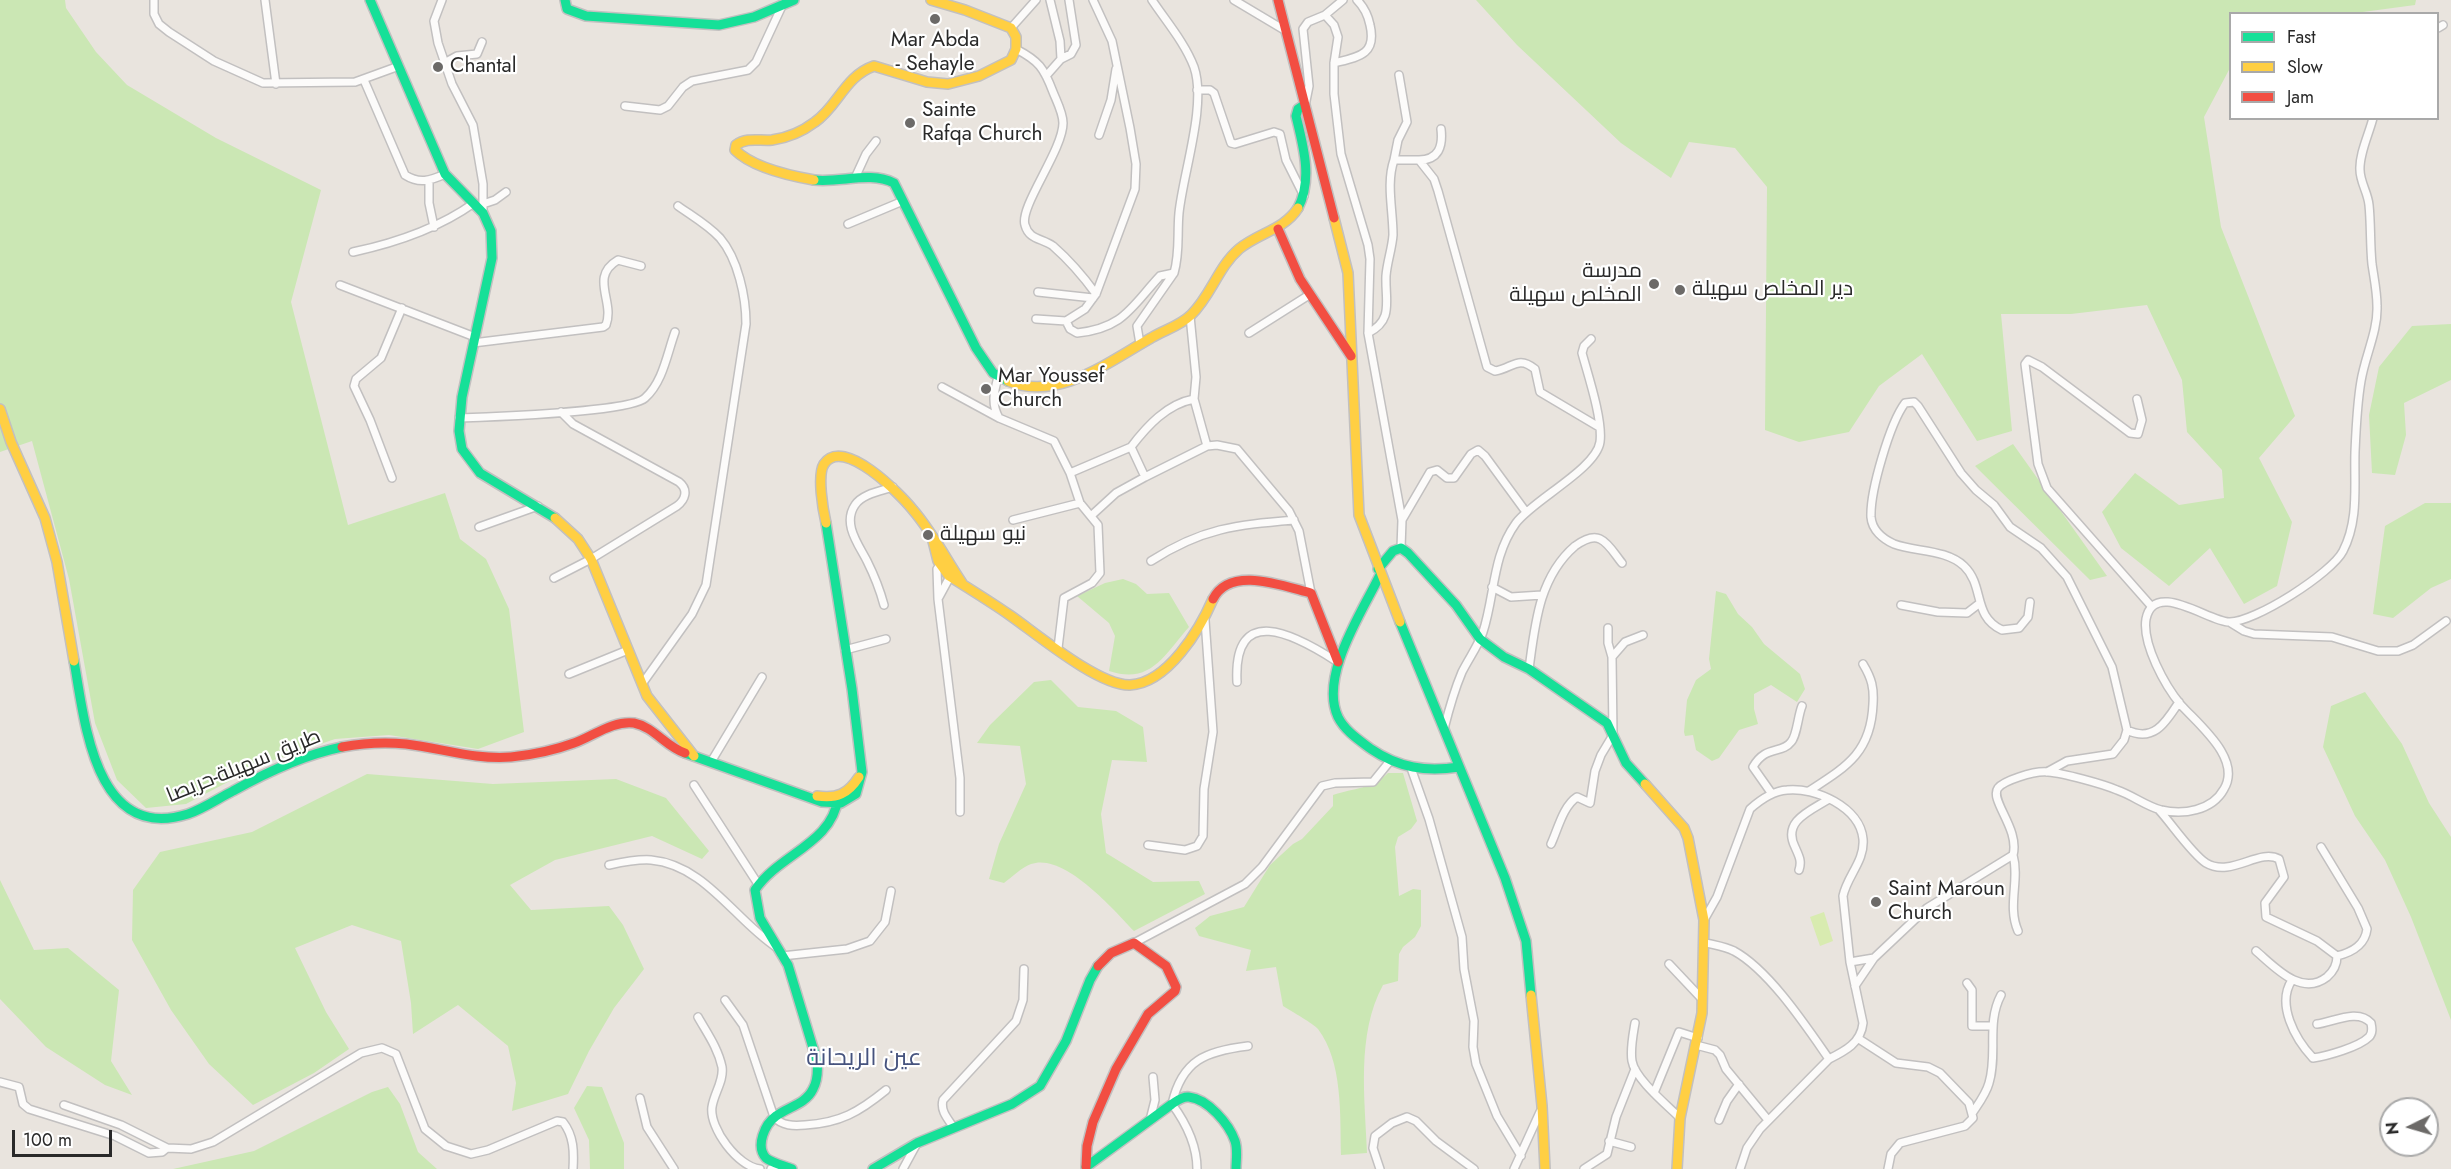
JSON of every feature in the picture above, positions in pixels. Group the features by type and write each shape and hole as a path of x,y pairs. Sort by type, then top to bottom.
{"main road":[{"path":"370,0 445,174 480,206 490,231 492,258 463,389 459,418 462,449 472,466 489,479 538,506 571,531 591,559 642,684 654,707 695,758"},
{"path":"565,0 567,9 586,16 719,25 748,19 794,0"},
{"path":"931,0 1011,28 1016,37 1016,49 1011,60 979,76 948,84 927,82 874,66 868,68 857,73 817,121 773,140 742,141 735,147 736,153 806,178 826,181 876,176 887,178 894,183 978,350 999,377 1027,386 1067,380 1089,373 1190,316 1224,264 1237,251 1254,237 1278,229 1296,213 1304,196 1304,155 1296,116 1298,109 1304,105"},
{"path":"959,0 965,10"},
{"path":"1278,0 1348,273 1357,500 1364,532 1505,878 1526,941 1542,1106 1545,1169"},
{"path":"1278,229 1292,265 1309,295 1352,358"},
{"name":"طريق سهيلة-حريصا","path":"0,409 11,442 45,518 57,562 86,729 94,759 102,777 119,802 128,809 160,819 189,814 253,780 299,759 327,750 380,742 408,744 471,756 511,757 574,743 609,727 633,723 650,730 678,752 801,794 834,801"},
{"path":"789,1168 767,1159 761,1142 765,1131 779,1115 800,1103 813,1090 818,1074 817,1061 788,965 760,918 755,896 758,884 812,841 832,820 834,801 850,800 857,793 861,784 862,772 822,501 822,469 825,462 833,457 843,456 883,478 914,511 933,541 934,554 951,574 1058,648 1118,684 1133,684 1160,672 1205,620 1210,604 1220,588 1234,582 1245,581 1283,586 1311,593 1317,602 1328,644 1338,662"},
{"path":"1460,767 1439,770 1396,765 1349,732 1338,717 1332,701 1338,662 1379,572 1393,551 1401,548 1419,564 1456,605 1480,639 1504,657 1529,669 1603,720 1626,763 1684,828 1695,866 1704,920 1702,999 1697,1042 1680,1118 1677,1169"},
{"path":"873,1169 917,1143 1012,1104 1040,1086 1066,1041 1090,980 1099,964 1111,953 1134,943 1168,968 1176,987 1175,991 1148,1014 1116,1069 1093,1122 1085,1168"},
{"path":"1085,1168 1172,1104 1183,1097 1191,1096 1206,1105 1226,1124 1236,1141 1236,1169"}],"street":[{"path":"154,0 154,14 159,24 169,32 223,66 255,80 276,84 364,80 399,66"},
{"path":"265,0 276,84"},
{"path":"442,0 434,21 438,43 452,84 473,125 483,184 480,206"},
{"path":"1011,28 1036,0"},
{"path":"1050,0 1060,41 1061,59"},
{"path":"1046,76 1061,59 1071,54 1076,45 1069,0"},
{"path":"1036,319 1066,321 1085,309 1094,296 1132,203 1136,183 1136,164 1130,128 1112,41 1093,0"},
{"path":"1140,344 1137,326 1174,273 1179,251 1179,216 1194,128 1197,90 1194,67 1188,55 1152,0"},
{"path":"1234,0 1286,31"},
{"path":"1304,105 1309,86 1303,29 1308,22 1325,15 1343,0"},
{"path":"1334,63 1356,58 1372,42 1365,10 1357,0"},
{"path":"626,106 660,110 668,106 683,87 692,81 748,70 756,62 782,6"},
{"path":"1325,15 1337,32 1334,94 1341,154 1365,231 1370,259 1368,333 1402,520 1401,548"},
{"path":"446,62 458,56 477,54 482,42"},
{"path":"1016,49 1038,62 1062,117 1062,128 1044,176 1028,204 1025,225 1033,238 1052,245 1079,271 1094,296"},
{"path":"1098,135 1111,100 1117,63"},
{"path":"1368,333 1380,326 1386,311 1386,278 1393,235 1391,178 1398,140 1407,122 1399,75"},
{"path":"364,80 405,175 417,181 429,181 445,174"},
{"path":"1197,90 1210,90 1214,93 1231,143 1235,144 1274,132 1280,134 1286,160 1304,196"},
{"path":"2231,623 2275,606 2329,568 2342,554 2353,529 2357,408 2361,379 2378,309 2369,206 2360,170 2372,120"},
{"path":"1394,160 1426,160 1440,151 1441,129"},
{"path":"855,178 866,154 876,141"},
{"path":"1419,160 1434,179 1488,367 1495,371 1518,362 1529,364 1535,369 1540,392 1599,427"},
{"path":"429,181 429,203 435,227"},
{"path":"352,252 435,227 495,201 506,192"},
{"path":"848,224 903,201"},
{"path":"642,684 692,614 706,585 746,324 743,297 727,248 710,229 678,206"},
{"path":"340,285 402,308 474,340 603,327 608,317 603,281 607,268 618,260 641,266"},
{"path":"1066,321 1070,329 1077,333 1119,321 1133,309 1160,276 1174,273"},
{"path":"1038,292 1094,296"},
{"path":"1249,333 1309,295"},
{"path":"392,478 370,420 354,386 356,379 381,358 402,308"},
{"path":"1190,316 1196,377 1194,399 1207,446"},
{"path":"459,418 561,412 630,405 643,400 659,379 675,332"},
{"path":"1444,729 1457,684 1480,639 1494,573 1507,539 1526,512 1589,461 1600,442 1592,390 1582,353 1584,346 1591,339"},
{"path":"2137,399 2142,420 2138,434 2130,433 2036,363 2028,360 2025,364 2038,464 2047,488 2152,607"},
{"path":"999,377 993,393 999,418"},
{"path":"942,387 999,418 1054,441 1070,473 1080,503 1098,525 1100,573 1092,583 1064,598 1058,648"},
{"path":"1070,473 1131,447 1155,420 1177,406 1194,399"},
{"path":"2018,931 2013,915 2017,872 2013,855 2015,840 1997,800 1998,788 2012,780 2047,772 2074,759 2113,754 2124,740 2127,730 2112,667 2067,577 2042,548 2010,527 1994,505 1960,473 1918,406 1909,401 1899,411 1876,482 1871,517 1874,527 1882,538 1895,544 1958,560 1972,577 1986,620 1993,626 2002,630 2019,628 2028,617 2030,602"},
{"path":"554,578 591,559 677,506 683,500 685,488 673,478 573,424 561,412"},
{"path":"1092,515 1116,493 1207,446 1217,445 1237,449 1258,472 1294,520 1303,547 1311,593"},
{"path":"1131,447 1145,477"},
{"path":"1402,520 1431,472 1437,470 1447,478 1454,478 1471,454 1478,450 1485,456 1526,512"},
{"path":"884,605 877,583 852,534 852,513 855,505 861,499 893,487"},
{"path":"1014,520 1080,503"},
{"path":"479,527 538,506"},
{"path":"1151,561 1182,541 1199,534 1224,528 1294,520"},
{"path":"1529,669 1542,595 1553,570 1563,557 1588,539 1599,538 1622,563"},
{"path":"942,563 936,573 960,778 960,812"},
{"path":"938,599 951,574"},
{"path":"1492,587 1511,597 1542,595"},
{"path":"2047,772 2117,790 2159,810 2183,812 2202,808 2220,796 2228,780 2226,763 2220,749 2213,738 2179,702 2148,644 2146,622 2148,611 2164,602 2176,603 2254,634 2332,637 2386,652 2406,649 2446,621"},
{"path":"1900,605 1938,612 1967,613 1980,603"},
{"path":"1148,844 1185,850 1197,846 1203,836 1204,789 1213,732 1205,620"},
{"path":"1551,844 1566,810 1574,800 1578,797 1590,803 1599,760 1613,735 1612,657 1608,643 1608,628"},
{"path":"1237,682 1237,656 1241,642 1257,632 1288,636 1338,662"},
{"path":"1612,657 1624,642 1643,634"},
{"path":"845,650 886,639"},
{"path":"569,674 628,650"},
{"path":"1809,791 1835,775 1848,763 1860,750 1869,734 1873,719 1874,685 1863,664"},
{"path":"711,762 762,677"},
{"path":"2127,730 2140,734 2154,732 2165,724 2179,702"},
{"path":"1772,794 1753,767 1768,751 1786,746 1792,741 1802,706"},
{"path":"1134,943 1245,884 1262,867 1309,801 1323,786 1348,782 1373,782 1390,761"},
{"path":"1411,768 1429,819 1462,937 1464,969 1474,1021 1473,1047 1476,1064 1503,1128 1521,1156"},
{"path":"694,785 758,884"},
{"path":"1704,920 1717,897 1750,809 1758,802 1772,794 1788,790 1809,791 1829,799 1850,814 1857,823 1863,841 1859,862 1845,886 1843,896 1850,962 1863,1023 1859,1039 1828,1059 1768,1120 1753,1138 1740,1169"},
{"path":"1799,870 1801,860 1790,835 1791,829 1806,813 1829,799"},
{"path":"2159,810 2200,858 2214,866 2229,867 2267,856 2279,859 2284,877 2265,903 2266,917 2318,941 2337,956"},
{"path":"2321,847 2358,908 2367,929 2363,943 2337,956"},
{"path":"1855,986 1874,958 1937,900 2013,855"},
{"path":"609,865 636,860 652,860 688,871 720,897 758,936 780,952 848,949 870,941 885,922 891,891"},
{"path":"1702,942 1732,950 1746,959 1774,985 1807,1027 1828,1059"},
{"path":"2256,951 2292,980 2306,983 2321,980 2335,968 2337,956"},
{"path":"1850,962 1874,958"},
{"path":"1669,964 1702,999"},
{"path":"954,1128 943,1112 943,1100 1016,1021 1023,1000 1024,969"},
{"path":"2292,980 2285,991 2292,1027 2300,1044 2313,1058 2326,1056 2358,1044 2370,1036 2373,1031 2371,1023 2363,1017 2354,1016 2317,1024"},
{"path":"1967,983 1972,990 1972,1026 1993,1026"},
{"path":"1888,1169 1891,1154 1900,1143 1970,1123 1972,1112 1989,1084 1993,1026 1996,1005 2001,995"},
{"path":"725,1000 742,1025 779,1115 790,1125 827,1124 855,1113 886,1090"},
{"path":"698,1017 716,1046 722,1069 712,1105 716,1127 728,1148 746,1163 760,1169"},
{"path":"1635,1023 1631,1053 1635,1069 1654,1093 1680,1118"},
{"path":"1654,1093 1679,1032 1715,1050 1720,1055 1726,1069 1768,1120"},
{"path":"1859,1039 1896,1063 1928,1067 1940,1072 1964,1096 1972,1112"},
{"path":"1197,1169 1194,1145 1172,1104 1181,1077 1195,1062 1221,1050 1248,1046"},
{"path":"64,1105 121,1125 167,1148 191,1149 213,1142 369,1049 382,1048 396,1054 425,1129 446,1146 471,1154 557,1121 563,1122 570,1133 573,1146 573,1169"},
{"path":"1584,1169 1604,1158 1616,1117 1635,1069"},
{"path":"1150,1120 1155,1100 1154,1077"},
{"path":"0,1082 19,1088 23,1104 28,1109 115,1136 149,1153 167,1148"},
{"path":"1719,1120 1727,1101 1739,1084"},
{"path":"640,1098 647,1127 674,1169"},
{"path":"1514,1169 1542,1106"},
{"path":"1380,1169 1373,1148 1375,1136 1392,1123 1407,1117 1416,1120 1436,1141 1474,1169"},
{"path":"1610,1141 1631,1147"},
{"path":"903,1169 917,1143"},
{"path":"771,1169 789,1168"}],"green space":[{"path":"0,0 65,0 66,8 96,52 127,85 216,138 321,190 291,302 348,525 445,493 460,539 486,559 509,609 524,732 478,749 389,735 335,739 262,764 186,804 146,808 117,780 95,723 69,579 32,441 0,452"},
{"path":"1476,0 2416,0 2415,5 2363,12 2229,12 2229,70 2204,117 2221,227 2295,416 2259,458 2292,522 2277,586 2244,604 2210,548 2169,586 2121,548 2102,512 2135,473 2179,505 2224,498 2222,470 2187,432 2182,380 2147,305 2071,314 2001,314 2012,431 1977,441 1922,354 1879,386 1849,432 1799,442 1765,430 1767,187 1735,148 1689,142 1671,178 1621,143 1517,45"},
{"path":"2451,324 2451,380 2404,403 2406,435 2395,475 2372,473 2369,415 2379,367 2412,326"},
{"path":"2013,444 2107,576 2090,580 1975,466"},
{"path":"2425,503 2451,503 2451,579 2431,588 2393,618 2373,614 2385,526"},
{"path":"1123,579 1136,584 1147,594 1169,593 1189,627 1155,665 1136,674 1109,671 1115,636 1109,623 1077,596 1105,583"},
{"path":"1716,591 1726,594 1738,614 1752,627 1764,644 1800,674 1805,689 1797,702 1771,685 1754,694 1754,709 1758,724 1739,730 1719,758 1712,761 1696,750 1693,735 1685,736 1684,732 1687,700 1696,680 1711,669 1709,659"},
{"path":"1051,680 1078,707 1116,711 1143,727 1147,762 1112,760 1101,814 1106,853 1153,882 1199,881 1205,894 1134,931 1087,885 1058,866 1044,863 1031,864 1004,883 989,879 999,844 1026,784 1020,746 977,743 990,725 1034,682"},
{"path":"2365,692 2402,744 2429,803 2451,837 2451,1020 2411,917 2385,860 2355,816 2323,747 2331,706"},
{"path":"1388,773 1403,773 1417,821 1411,829 1398,837 1395,847 1399,896 1413,889 1421,890 1421,926 1415,937 1403,947 1399,954 1398,981 1383,985 1374,1004 1369,1025 1364,1067 1367,1153 1341,1155 1340,1106 1336,1073 1326,1042 1318,1029 1283,1006 1276,967 1246,971 1251,950 1199,936 1195,928 1210,916 1244,907 1270,865 1302,839 1333,806 1333,795 1369,785"},
{"path":"367,774 493,784 616,779 666,798 709,851 702,859 652,836 555,860 510,885 531,910 609,906 623,925 644,969 614,1008 568,1094 512,1111 516,1083 508,1046 458,1005 413,1034 411,1003 401,941 352,925 295,948 326,1012 349,1049 314,1073 253,1105 209,1064 171,1010 132,940 133,890 160,852 252,832"},
{"path":"0,880 34,950 68,948 119,990 111,1061 132,1095 105,1085 46,1047 0,999"},
{"path":"1824,912 1833,941 1820,946 1810,917"},
{"path":"587,1086 602,1087 624,1143 624,1169 590,1169 589,1140 574,1108"},
{"path":"388,1087 400,1104 418,1152 437,1169 173,1169 254,1151 372,1092"}],"traffic: fast":[{"path":"370,0 445,174 483,213 491,231 492,258 462,397 459,431 462,449 480,473 555,518"},
{"path":"565,0 567,9 586,16 719,25 754,17 794,0"},
{"path":"1298,208 1303,197 1306,174 1304,150 1296,116 1298,109 1304,105"},
{"path":"814,180 875,178 894,183 976,348 993,373 1008,381"},
{"path":"685,753 822,802 841,803 856,794 862,772 852,689 826,523"},
{"path":"1378,569 1393,551 1401,548 1408,553 1456,605 1480,639 1504,657 1529,669 1607,723 1626,763 1645,784"},
{"path":"1380,575 1345,644 1338,664 1334,683 1334,701 1338,717 1344,727 1357,739 1392,761 1424,769 1459,767"},
{"path":"1400,622 1505,878 1526,941 1531,995"},
{"path":"74,661 83,715 100,772 114,795 132,811 157,818 188,814 286,765 342,747"},
{"path":"792,1169 766,1158 761,1142 768,1124 776,1116 801,1102 810,1094 817,1079 817,1061 788,965 760,918 755,890 777,867 826,827 834,814 838,798"},
{"path":"873,1169 917,1143 1012,1104 1040,1086 1066,1041 1090,980 1098,966"},
{"path":"1086,1167 1172,1104 1186,1097 1203,1102 1217,1113 1228,1127 1236,1144 1236,1169"}],"traffic: slow":[{"path":"814,180 761,166 742,156 735,150 736,145 749,140 778,139 805,128 823,115 856,77 874,66 927,82 948,84 979,76 1011,60 1016,49 1016,37 1011,28 931,0"},
{"path":"1008,381 1027,386 1064,383 1101,367 1182,322 1198,307 1225,264 1239,249 1286,221 1298,208"},
{"path":"1334,218 1348,273 1359,515 1400,622"},
{"path":"0,409 11,442 45,518 57,562 74,661"},
{"path":"826,523 821,493 822,469 824,464 833,457 844,457 871,470 907,503 920,518 962,583"},
{"path":"555,518 578,539 591,559 647,696 694,756"},
{"path":"933,541 938,561 949,576 1086,669 1117,683 1130,685 1144,682 1170,665 1191,639 1213,599"},
{"path":"817,796 830,797 841,794 851,788 859,777"},
{"path":"1645,784 1684,828 1704,920 1702,1013 1680,1118 1677,1169"},
{"path":"1531,995 1542,1106 1545,1169"}],"traffic: jam":[{"path":"1278,0 1334,218"},
{"path":"1278,229 1300,279 1351,356"},
{"path":"1213,599 1221,589 1244,580 1272,583 1311,593 1338,662"},
{"path":"342,747 398,743 471,755 511,757 559,748 611,726 634,723 648,729 685,753"},
{"path":"1086,1167 1087,1146 1093,1122 1116,1069 1148,1014 1175,991 1176,987 1166,966 1134,943 1111,953 1098,966"}],"place":[{"name":"Mar Abda - Sehayle","path":"935,19"},
{"name":"Chantal","path":"438,67"},
{"name":"Sainte Rafqa Church","path":"910,123"},
{"name":"مدرسة المخلص سهيلة","path":"1654,284"},
{"name":"دير المخلص سهيلة","path":"1680,290"},
{"name":"Mar Youssef Church","path":"986,389"},
{"name":"نيو سهيلة","path":"928,535"},
{"name":"Saint Maroun Church","path":"1876,902"}],"district":[{"name":"عين الريحانة","path":"864,1059"}]}
